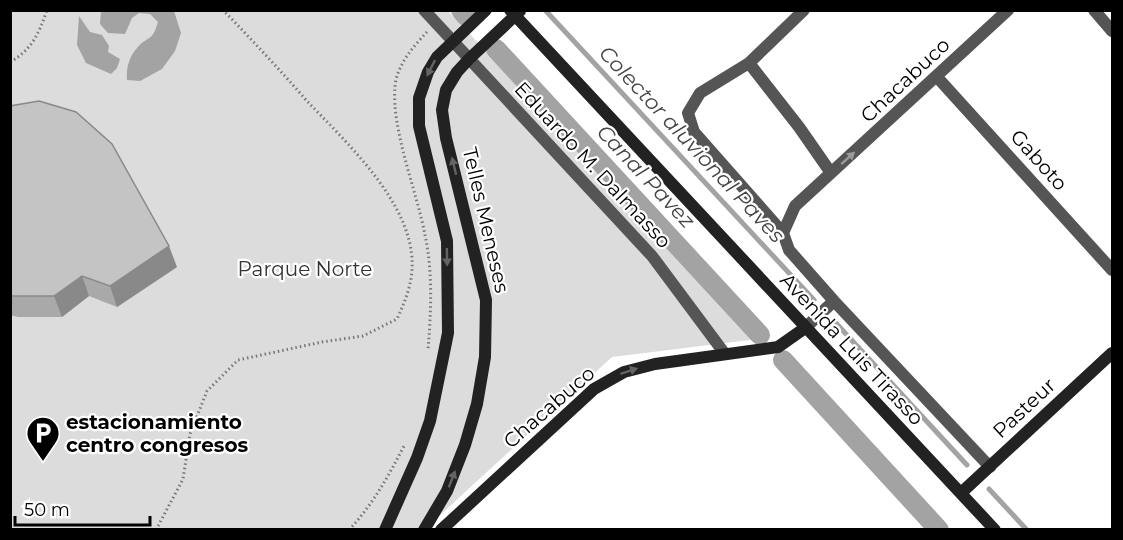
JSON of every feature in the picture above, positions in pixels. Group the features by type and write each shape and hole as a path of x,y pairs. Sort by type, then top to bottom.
{"street":[{"name":"Eduardo M. Dalmasso","path":"424,10 652,256 724,354"},
{"path":"385,530 417,458 430,421 448,333 447,241 419,126 419,98 428,72 437,57 486,10"},
{"path":"804,10 748,63 799,127 831,173"},
{"name":"Chacabuco","path":"783,233 795,206 1008,10"},
{"path":"1094,10 1113,31"},
{"name":"Avenida Luis Tirasso","path":"515,12 994,530"},
{"name":"Telles Meneses","path":"424,530 447,491 465,445 477,404 485,357 486,300 442,110 446,90 457,72 515,12"},
{"name":"Avenida Luis Tirasso","path":"748,63 700,93 688,113 694,132 783,233 789,250 834,301 990,466"},
{"name":"Gaboto","path":"937,77 1113,270"},
{"path":"805,328 834,301"},
{"name":"Chacabuco","path":"441,530 594,389 624,372 655,364 778,347 805,328"},
{"name":"Pasteur","path":"961,493 1113,353"}],"path":[{"path":"10,62 18,58 38,37 46,10"},
{"path":"156,530 183,479 190,434 207,391 238,360 322,342 363,336 398,319 411,288 410,244 396,207 368,169 224,10"},
{"path":"427,355 430,282 426,237 402,142 396,108 395,85 401,65 412,48 435,22"},
{"path":"349,530 364,514 385,484 407,440"}],"green space":[{"name":"Parque Norte","path":"10,11 448,11 758,339 612,357 425,529 11,529"}],"shaded area":[{"path":"101,11 174,11 181,33 175,51 162,69 140,81 127,80 132,55 152,36 158,22 150,14 139,13 132,18 125,34 108,33 100,24"},
{"path":"79,16 90,32 102,35 109,46 108,52 120,59 117,68 111,74 86,63 77,45"}],"building":[{"path":"39,101 76,112 112,144 169,246 110,286 82,276 54,296 10,296 10,106"}],"waterway":[{"name":"Canal Pavez","path":"461,10 466,16"},
{"name":"Colector aluvional Paves","path":"545,10 814,300"},
{"name":"Canal Pavez","path":"496,49 760,335"},
{"name":"Colector aluvional Paves","path":"834,321 967,465"},
{"name":"Canal Pavez","path":"783,360 939,530"},
{"name":"Colector aluvional Paves","path":"989,489 1027,530"}],"place":[{"name":"estacionamiento centro congresos","path":"43,462"}]}
